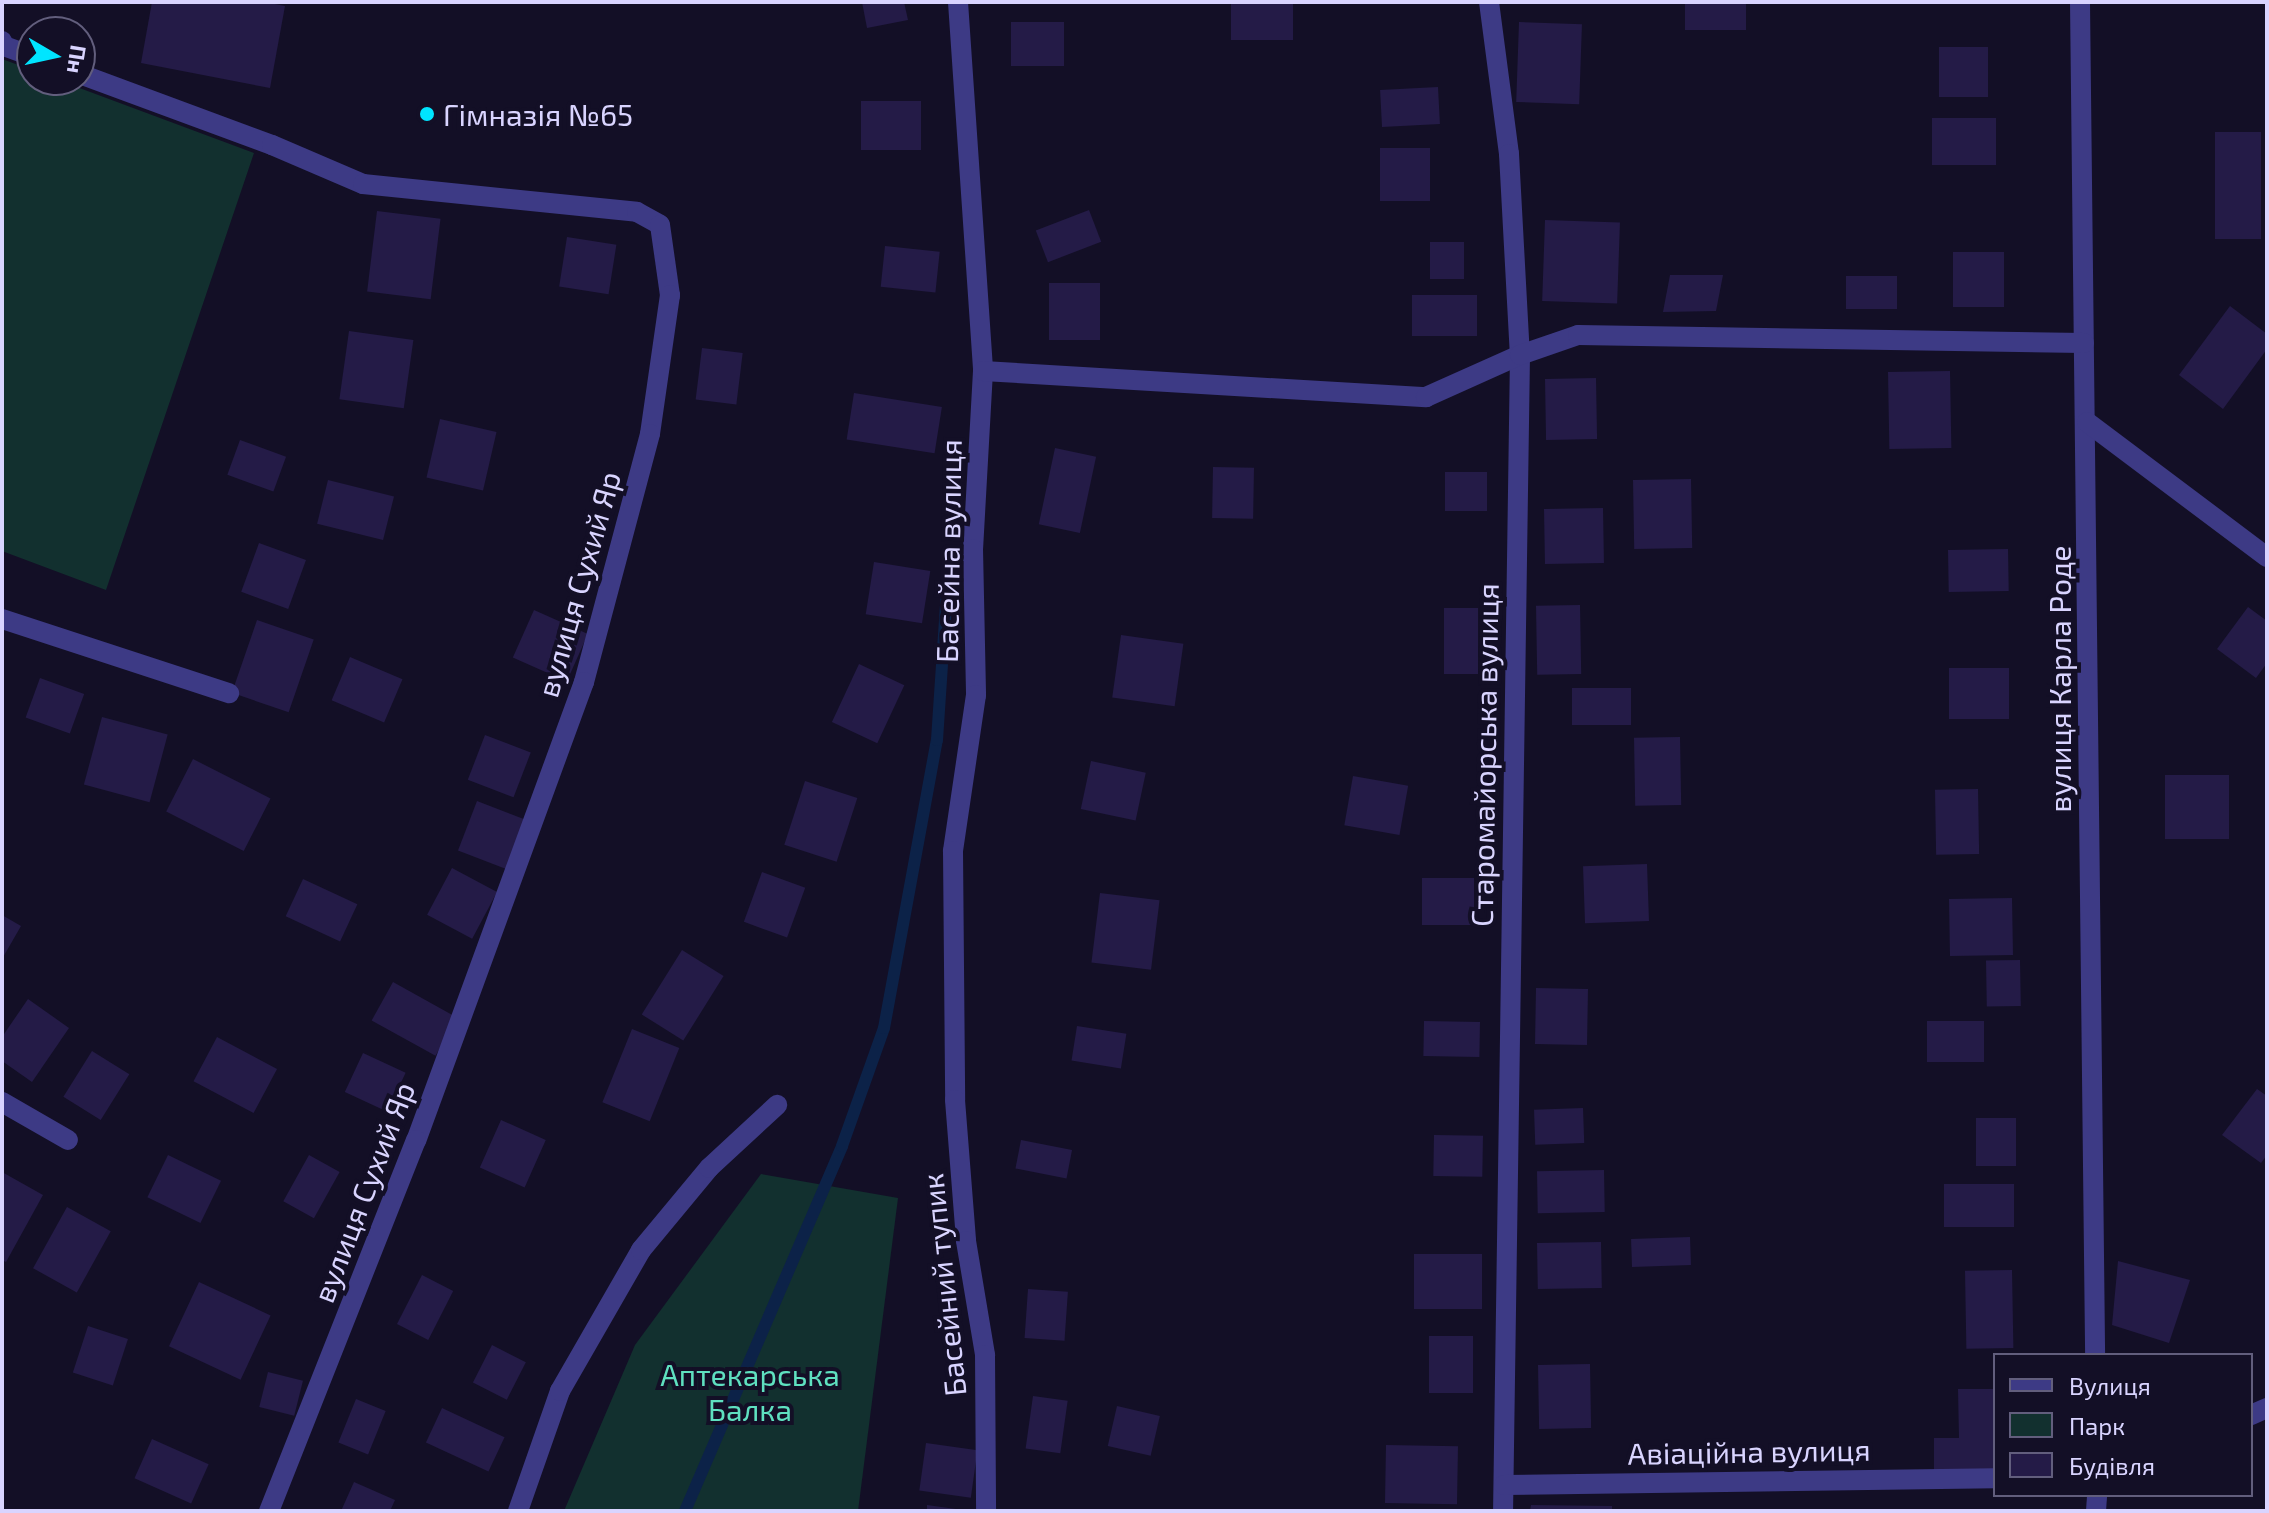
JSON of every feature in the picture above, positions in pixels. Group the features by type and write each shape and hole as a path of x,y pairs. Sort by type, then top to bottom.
{"street":[{"name":"Басейна вулиця","path":"955,1100 953,851 976,695 973,549 983,371 958,2"},
{"name":"Старомайорська вулиця","path":"1489,2 1509,154 1520,355 1503,1511"},
{"name":"вулиця Карла Роде","path":"2080,2 2095,1353"},
{"name":"вулиця Сухий Яр","path":"96,80 272,145 363,184 637,212 660,225 670,295 650,434 584,682 416,1140 269,1511"},
{"path":"983,371 1426,397 1520,355 1578,335 2084,343"},
{"path":"2087,422 2267,557"},
{"path":"2,619 229,693"},
{"name":"Басейний тупик","path":"955,1100 966,1241 985,1355 986,1511"},
{"path":"2,1102 68,1140"},
{"path":"518,1511 560,1391 641,1250 709,1168 777,1105"},
{"name":"Авіаційна вулиця","path":"1504,1485 1993,1478"}],"green space":[{"path":"2,59 16,64 16,96 96,94 254,153 106,590 2,551"},
{"name":"Аптекарська Балка","path":"761,1174 898,1198 858,1511 564,1511 635,1345"}],"building":[{"path":"152,2 265,2 285,6 270,88 141,63"},
{"path":"862,2 904,2 908,20 867,28"},
{"path":"1231,2 1293,2 1293,40 1231,40"},
{"path":"1685,2 1746,2 1746,30 1685,30"},
{"path":"1011,22 1064,22 1064,66 1011,66"},
{"path":"1519,22 1582,24 1579,104 1516,102"},
{"path":"1939,47 1988,47 1988,97 1939,97"},
{"path":"1438,87 1440,124 1382,127 1380,90"},
{"path":"861,101 921,101 921,150 861,150"},
{"path":"1932,118 1996,118 1996,165 1932,165"},
{"path":"2215,132 2261,132 2261,239 2215,239"},
{"path":"1380,148 1430,148 1430,201 1380,201"},
{"path":"1089,210 1101,242 1048,262 1036,230"},
{"path":"377,211 441,219 431,299 367,291"},
{"path":"1545,220 1620,223 1617,304 1542,301"},
{"path":"567,237 616,245 609,294 559,286"},
{"path":"1430,242 1464,242 1464,279 1430,279"},
{"path":"885,246 940,252 935,293 881,287"},
{"path":"1953,252 2004,252 2004,307 1953,307"},
{"path":"1670,275 1723,275 1716,311 1663,312"},
{"path":"1846,276 1897,276 1897,309 1846,309"},
{"path":"1049,283 1100,283 1100,340 1049,340"},
{"path":"1412,295 1477,295 1477,336 1412,336"},
{"path":"2230,306 2267,334 2267,349 2223,409 2179,375"},
{"path":"349,331 413,340 404,408 339,399"},
{"path":"702,348 743,353 736,405 696,400"},
{"path":"1950,371 1951,448 1889,449 1888,372"},
{"path":"1596,378 1597,439 1546,440 1545,379"},
{"path":"854,393 942,407 935,453 847,439"},
{"path":"440,419 497,432 483,491 427,477"},
{"path":"240,440 286,457 273,492 227,475"},
{"path":"1055,448 1096,457 1080,533 1039,524"},
{"path":"1213,467 1254,468 1253,519 1212,518"},
{"path":"1445,472 1487,472 1487,511 1445,511"},
{"path":"1691,479 1692,548 1634,549 1633,480"},
{"path":"328,480 394,496 383,540 317,524"},
{"path":"1603,508 1604,563 1545,564 1544,509"},
{"path":"259,543 306,560 288,609 241,592"},
{"path":"2008,549 2009,591 1949,592 1948,550"},
{"path":"874,562 930,571 922,623 866,614"},
{"path":"1580,605 1581,674 1537,675 1536,606"},
{"path":"2248,607 2267,621 2267,663 2256,678 2217,649"},
{"path":"1444,608 1478,608 1478,674 1444,674"},
{"path":"534,610 588,634 567,682 513,658"},
{"path":"257,620 314,640 289,712 232,693"},
{"path":"1121,635 1183,644 1175,706 1112,697"},
{"path":"350,657 402,679 384,723 332,700"},
{"path":"859,664 904,685 877,743 832,722"},
{"path":"1949,668 2009,668 2009,719 1949,719"},
{"path":"40,678 84,694 70,734 26,717"},
{"path":"1572,688 1631,688 1631,725 1572,725"},
{"path":"102,717 168,735 150,802 84,785"},
{"path":"485,735 531,753 514,797 468,780"},
{"path":"1680,737 1681,805 1635,806 1634,738"},
{"path":"193,759 271,798 244,851 166,812"},
{"path":"1091,761 1146,773 1136,821 1081,809"},
{"path":"2165,775 2229,775 2229,839 2165,839"},
{"path":"1353,776 1408,786 1399,835 1344,825"},
{"path":"805,781 857,798 837,862 784,845"},
{"path":"1978,789 1979,854 1936,855 1935,790"},
{"path":"477,801 530,821 511,871 458,850"},
{"path":"1647,864 1649,921 1585,923 1583,866"},
{"path":"452,868 497,892 472,939 427,915"},
{"path":"762,872 805,888 787,938 744,922"},
{"path":"1422,878 1474,878 1474,925 1422,925"},
{"path":"303,879 357,904 340,942 286,916"},
{"path":"1100,893 1160,900 1151,970 1091,962"},
{"path":"2012,898 2013,955 1950,956 1949,899"},
{"path":"2,915 21,926 2,959"},
{"path":"682,950 724,976 683,1040 642,1014"},
{"path":"2020,960 2021,1006 1987,1007 1986,961"},
{"path":"393,982 457,1017 436,1056 372,1020"},
{"path":"1536,988 1588,989 1587,1045 1535,1044"},
{"path":"28,999 69,1028 32,1082 2,1061 2,1037"},
{"path":"1424,1021 1480,1022 1479,1057 1423,1056"},
{"path":"1927,1021 1984,1021 1984,1062 1927,1062"},
{"path":"1077,1026 1126,1034 1121,1068 1072,1061"},
{"path":"632,1029 679,1048 650,1121 602,1102"},
{"path":"217,1037 277,1069 254,1113 194,1081"},
{"path":"92,1051 129,1074 101,1120 63,1097"},
{"path":"363,1053 406,1073 387,1112 345,1092"},
{"path":"2257,1089 2267,1096 2267,1155 2261,1163 2222,1135"},
{"path":"1583,1108 1584,1143 1535,1145 1534,1110"},
{"path":"1976,1118 2016,1118 2016,1166 1976,1166"},
{"path":"501,1120 546,1140 525,1187 480,1168"},
{"path":"1434,1135 1483,1136 1482,1177 1433,1176"},
{"path":"1021,1140 1072,1150 1067,1178 1015,1168"},
{"path":"168,1155 221,1181 200,1223 147,1197"},
{"path":"309,1155 340,1172 314,1218 283,1201"},
{"path":"1604,1170 1605,1212 1538,1213 1537,1171"},
{"path":"2,1172 43,1195 6,1262 2,1260"},
{"path":"1944,1184 2014,1184 2014,1227 1944,1227"},
{"path":"67,1207 111,1231 77,1292 33,1268"},
{"path":"1690,1237 1691,1265 1632,1267 1631,1239"},
{"path":"1601,1242 1602,1288 1538,1289 1537,1243"},
{"path":"1414,1254 1482,1254 1482,1309 1414,1309"},
{"path":"2118,1261 2190,1280 2169,1343 2112,1325"},
{"path":"2012,1270 2013,1348 1966,1349 1965,1271"},
{"path":"422,1275 453,1291 428,1340 397,1324"},
{"path":"199,1282 271,1315 241,1380 169,1346"},
{"path":"1028,1289 1068,1292 1064,1341 1025,1338"},
{"path":"88,1326 128,1339 113,1386 73,1373"},
{"path":"1429,1336 1473,1336 1473,1393 1429,1393"},
{"path":"492,1345 526,1362 507,1400 473,1382"},
{"path":"1590,1364 1591,1428 1539,1429 1538,1365"},
{"path":"268,1372 303,1381 294,1416 259,1407"},
{"path":"1958,1389 1993,1389 1993,1469 1934,1470 1934,1438 1959,1438"},
{"path":"1033,1396 1068,1401 1060,1453 1026,1448"},
{"path":"356,1399 386,1411 368,1455 338,1443"},
{"path":"1117,1406 1160,1416 1151,1456 1108,1446"},
{"path":"442,1408 505,1437 488,1472 426,1442"},
{"path":"152,1439 209,1464 191,1504 135,1478"},
{"path":"926,1443 977,1450 971,1498 919,1491"},
{"path":"1386,1445 1458,1446 1457,1504 1385,1503"},
{"path":"354,1482 395,1500 390,1511 341,1511"},
{"path":"927,1505 956,1509 956,1511 927,1511"},
{"path":"1531,1505 1612,1506 1612,1511 1530,1511"}],"waterway":[{"path":"685,1511 842,1146 884,1028 937,740 948,575"}],"place":[{"name":"Гімназія №65","path":"427,114"}]}
